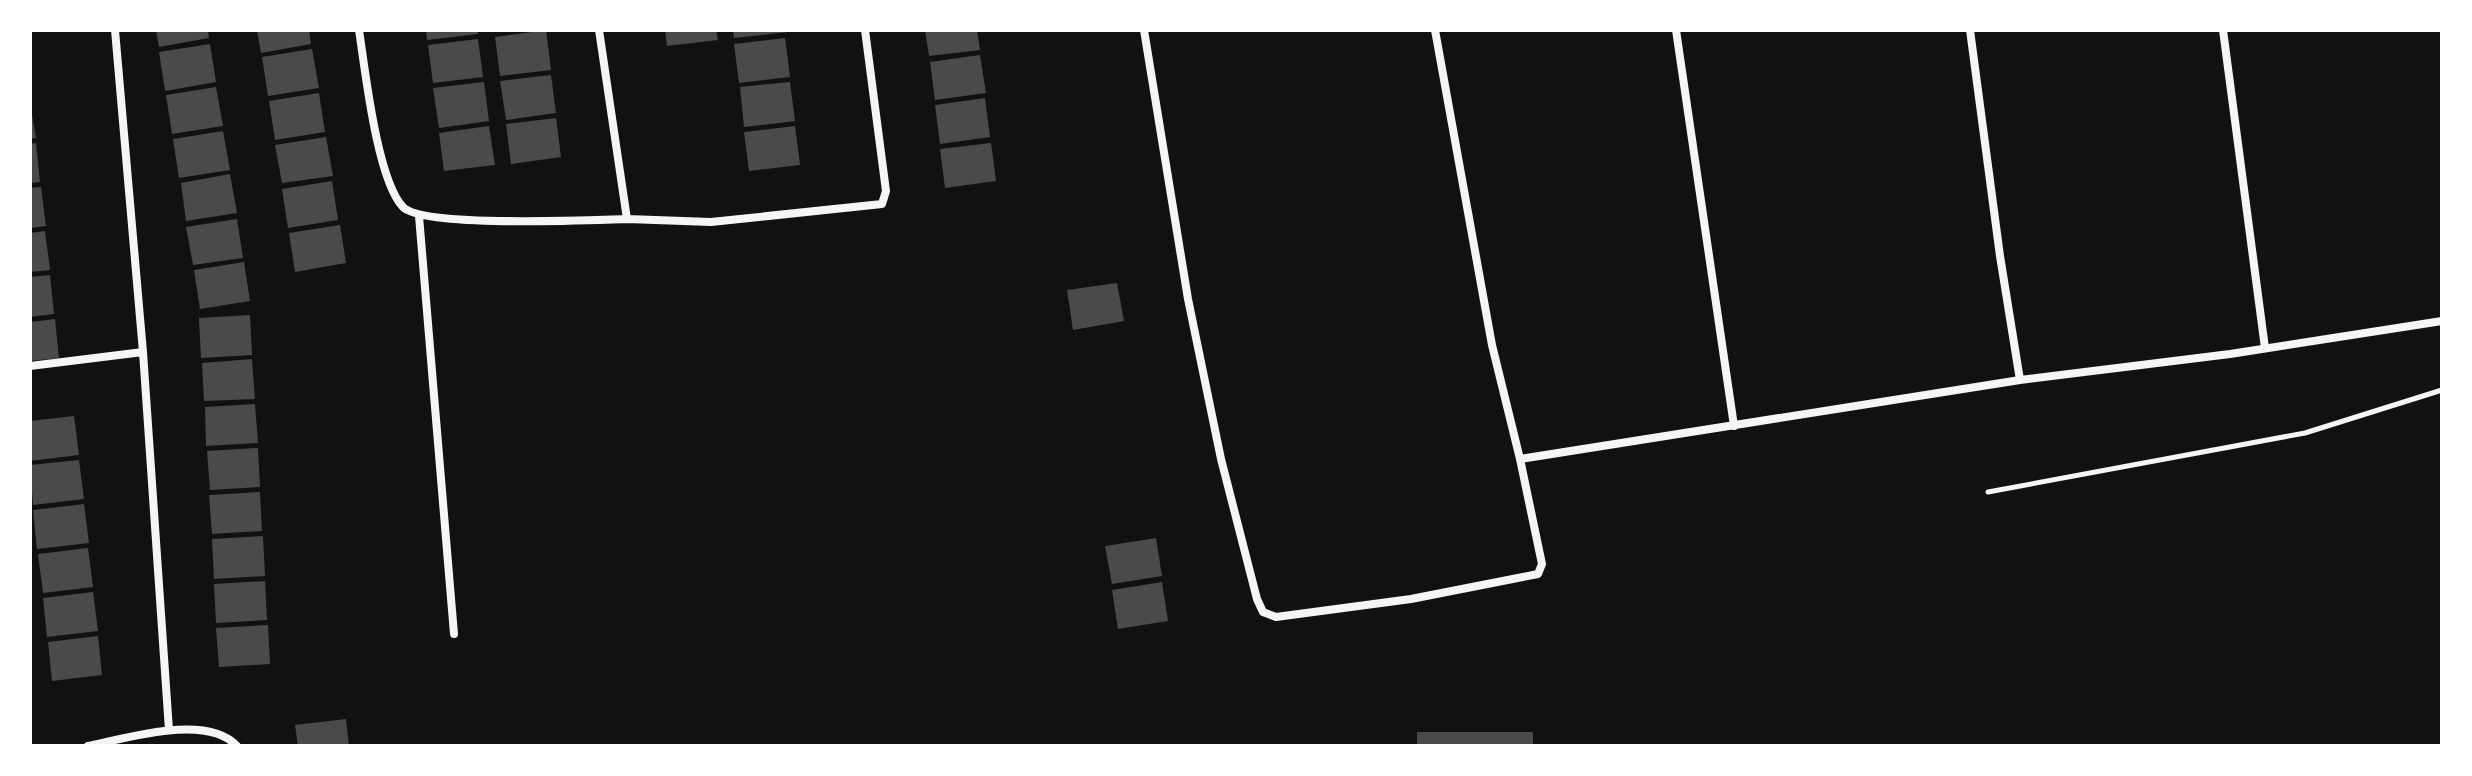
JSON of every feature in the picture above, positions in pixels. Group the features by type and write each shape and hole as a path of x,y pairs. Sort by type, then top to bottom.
{"street":[{"path":"115,30 143,352 169,730"},
{"path":"359,30 370,103 392,187 403,207 419,216 505,221 627,219 711,222 882,204 886,191 865,30"},
{"path":"599,30 627,219"},
{"path":"1144,30 1188,299 1212,417 1257,599 1263,612 1276,617 1411,599 1538,574 1542,564 1492,345 1435,30"},
{"path":"1676,30 1734,426"},
{"path":"1970,30 2020,380"},
{"path":"2223,30 2265,348"},
{"path":"419,216 454,634"},
{"path":"1520,459 2020,380 2442,321"},
{"path":"30,366 143,352"},
{"path":"88,746 169,730 217,732 237,746"}],"path":[{"path":"1988,492 2305,433 2442,390"}],"building":[{"path":"156,30 208,30 209,38 159,47"},
{"path":"257,30 309,30 311,44 261,53"},
{"path":"426,30 477,30 478,34 427,40"},
{"path":"546,30 551,70 500,76 495,37"},
{"path":"665,30 716,30 718,40 667,46"},
{"path":"733,30 787,30 788,32 734,38"},
{"path":"925,30 977,30 980,50 929,56"},
{"path":"785,38 790,77 739,83 734,44"},
{"path":"478,39 483,77 433,83 428,45"},
{"path":"210,44 216,82 165,91 159,52"},
{"path":"312,49 319,88 268,96 262,57"},
{"path":"980,55 986,93 935,100 930,62"},
{"path":"551,75 556,113 506,120 500,81"},
{"path":"484,82 489,121 439,128 433,88"},
{"path":"790,82 795,121 744,127 740,87"},
{"path":"216,87 223,126 172,134 166,95"},
{"path":"319,93 325,132 275,140 269,101"},
{"path":"985,98 990,137 940,144 935,105"},
{"path":"30,104 36,138 30,139"},
{"path":"556,118 561,157 511,164 506,124"},
{"path":"489,126 495,165 444,171 439,133"},
{"path":"795,126 800,165 749,171 744,132"},
{"path":"223,131 230,170 179,178 173,139"},
{"path":"326,137 333,176 282,183 275,145"},
{"path":"36,143 40,182 30,183 30,144"},
{"path":"991,143 996,181 945,188 940,149"},
{"path":"230,174 237,213 186,221 181,183"},
{"path":"332,181 338,220 288,228 282,189"},
{"path":"41,187 46,226 30,228 30,188"},
{"path":"237,219 243,258 193,265 186,227"},
{"path":"340,225 346,263 295,272 289,233"},
{"path":"45,231 50,270 30,272 30,233"},
{"path":"244,262 250,301 200,309 194,270"},
{"path":"50,275 54,314 30,317 30,277"},
{"path":"1117,283 1124,321 1073,330 1067,290"},
{"path":"250,315 252,355 201,358 199,318"},
{"path":"55,319 59,358 30,361 30,322"},
{"path":"252,359 255,399 204,401 202,363"},
{"path":"255,404 258,443 206,446 205,407"},
{"path":"74,416 79,455 30,461 30,421"},
{"path":"258,448 260,487 210,490 207,451"},
{"path":"79,460 84,499 33,505 30,465"},
{"path":"260,492 262,531 212,534 209,495"},
{"path":"84,504 89,543 37,549 33,510"},
{"path":"263,536 265,576 214,579 212,539"},
{"path":"1156,538 1162,576 1112,584 1105,546"},
{"path":"88,548 93,587 43,593 38,554"},
{"path":"265,581 267,620 216,623 214,584"},
{"path":"1162,582 1168,621 1118,629 1112,590"},
{"path":"93,592 98,631 47,637 43,598"},
{"path":"268,625 270,664 219,667 216,628"},
{"path":"98,636 102,675 52,681 48,642"},
{"path":"346,719 349,746 298,746 295,725"},
{"path":"1417,732 1533,732 1533,746 1417,746"}]}
